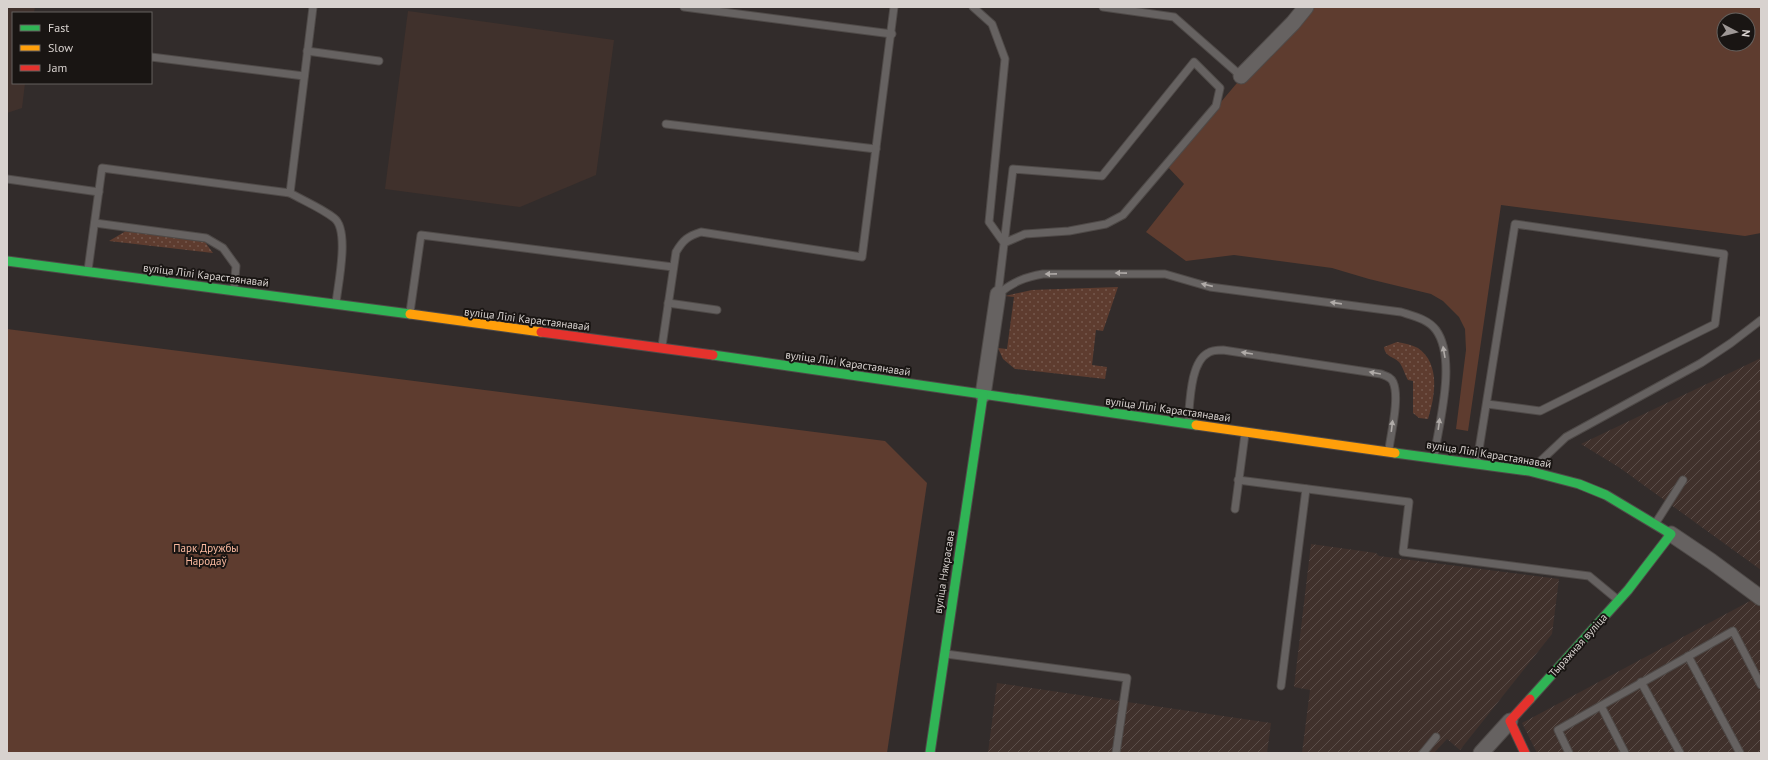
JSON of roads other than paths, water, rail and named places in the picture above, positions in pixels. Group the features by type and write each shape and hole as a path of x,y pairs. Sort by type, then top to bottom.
{"main road":[{"name":"вуліца Лілі Карастаянавай","path":"7,261 409,316 662,348 1188,424 1530,471 1579,484 1606,495 1671,534"},
{"name":"вуліца Някрасава","path":"930,753 984,395"},
{"name":"Тыражная вуліца","path":"1510,721 1628,590 1671,534"},
{"path":"1510,721 1525,753"}],"street":[{"path":"1241,76 1293,23 1306,7"},
{"path":"984,395 998,294"},
{"path":"1671,534 1725,575 1761,598"},
{"name":"Тыражная вуліца","path":"1481,753 1510,721"}],"lane":[{"path":"290,193 312,7"},
{"path":"684,7 892,34"},
{"path":"662,348 676,252 682,241 689,236 701,232 862,257 892,34 894,7"},
{"path":"973,7 992,24 1005,59 989,222 1004,243"},
{"path":"1103,7 1174,17 1241,76"},
{"path":"307,51 379,61"},
{"path":"152,58 304,76"},
{"path":"998,294 1004,243 1013,169 1102,176 1194,62 1220,88 1216,106 1123,215 1106,224 1069,230 1025,234 1004,243"},
{"path":"666,124 876,149"},
{"path":"88,272 102,168 290,193 335,218 341,229 342,244 335,305"},
{"path":"7,179 99,192"},
{"path":"94,223 206,238 223,248 236,266 234,291"},
{"path":"1477,463 1515,224 1724,254 1715,324 1540,411 1487,404"},
{"path":"409,316 421,235 673,267"},
{"path":"998,294 1025,276 1043,274 1159,274 1210,287 1401,312 1421,318 1435,329 1442,342 1446,362 1434,457"},
{"path":"668,303 718,310"},
{"path":"1530,471 1566,437 1701,363 1731,343 1761,320"},
{"path":"1188,424 1196,368 1201,357 1208,352 1223,350 1381,374 1389,377 1393,383 1396,400 1388,451"},
{"path":"1235,509 1245,432"},
{"path":"1238,480 1408,502 1403,552 1589,576 1618,600"},
{"path":"1655,524 1683,480"},
{"path":"1281,686 1306,489"},
{"path":"1569,753 1558,730 1733,631 1761,685"},
{"path":"944,654 1127,678 1116,753"},
{"path":"1688,656 1740,753"},
{"path":"1641,682 1680,753"},
{"path":"1601,706 1625,753"},
{"path":"1422,753 1436,737"}],"park label":[{"name":"Парк Дружбы Народаў","path":"206,554"}]}
